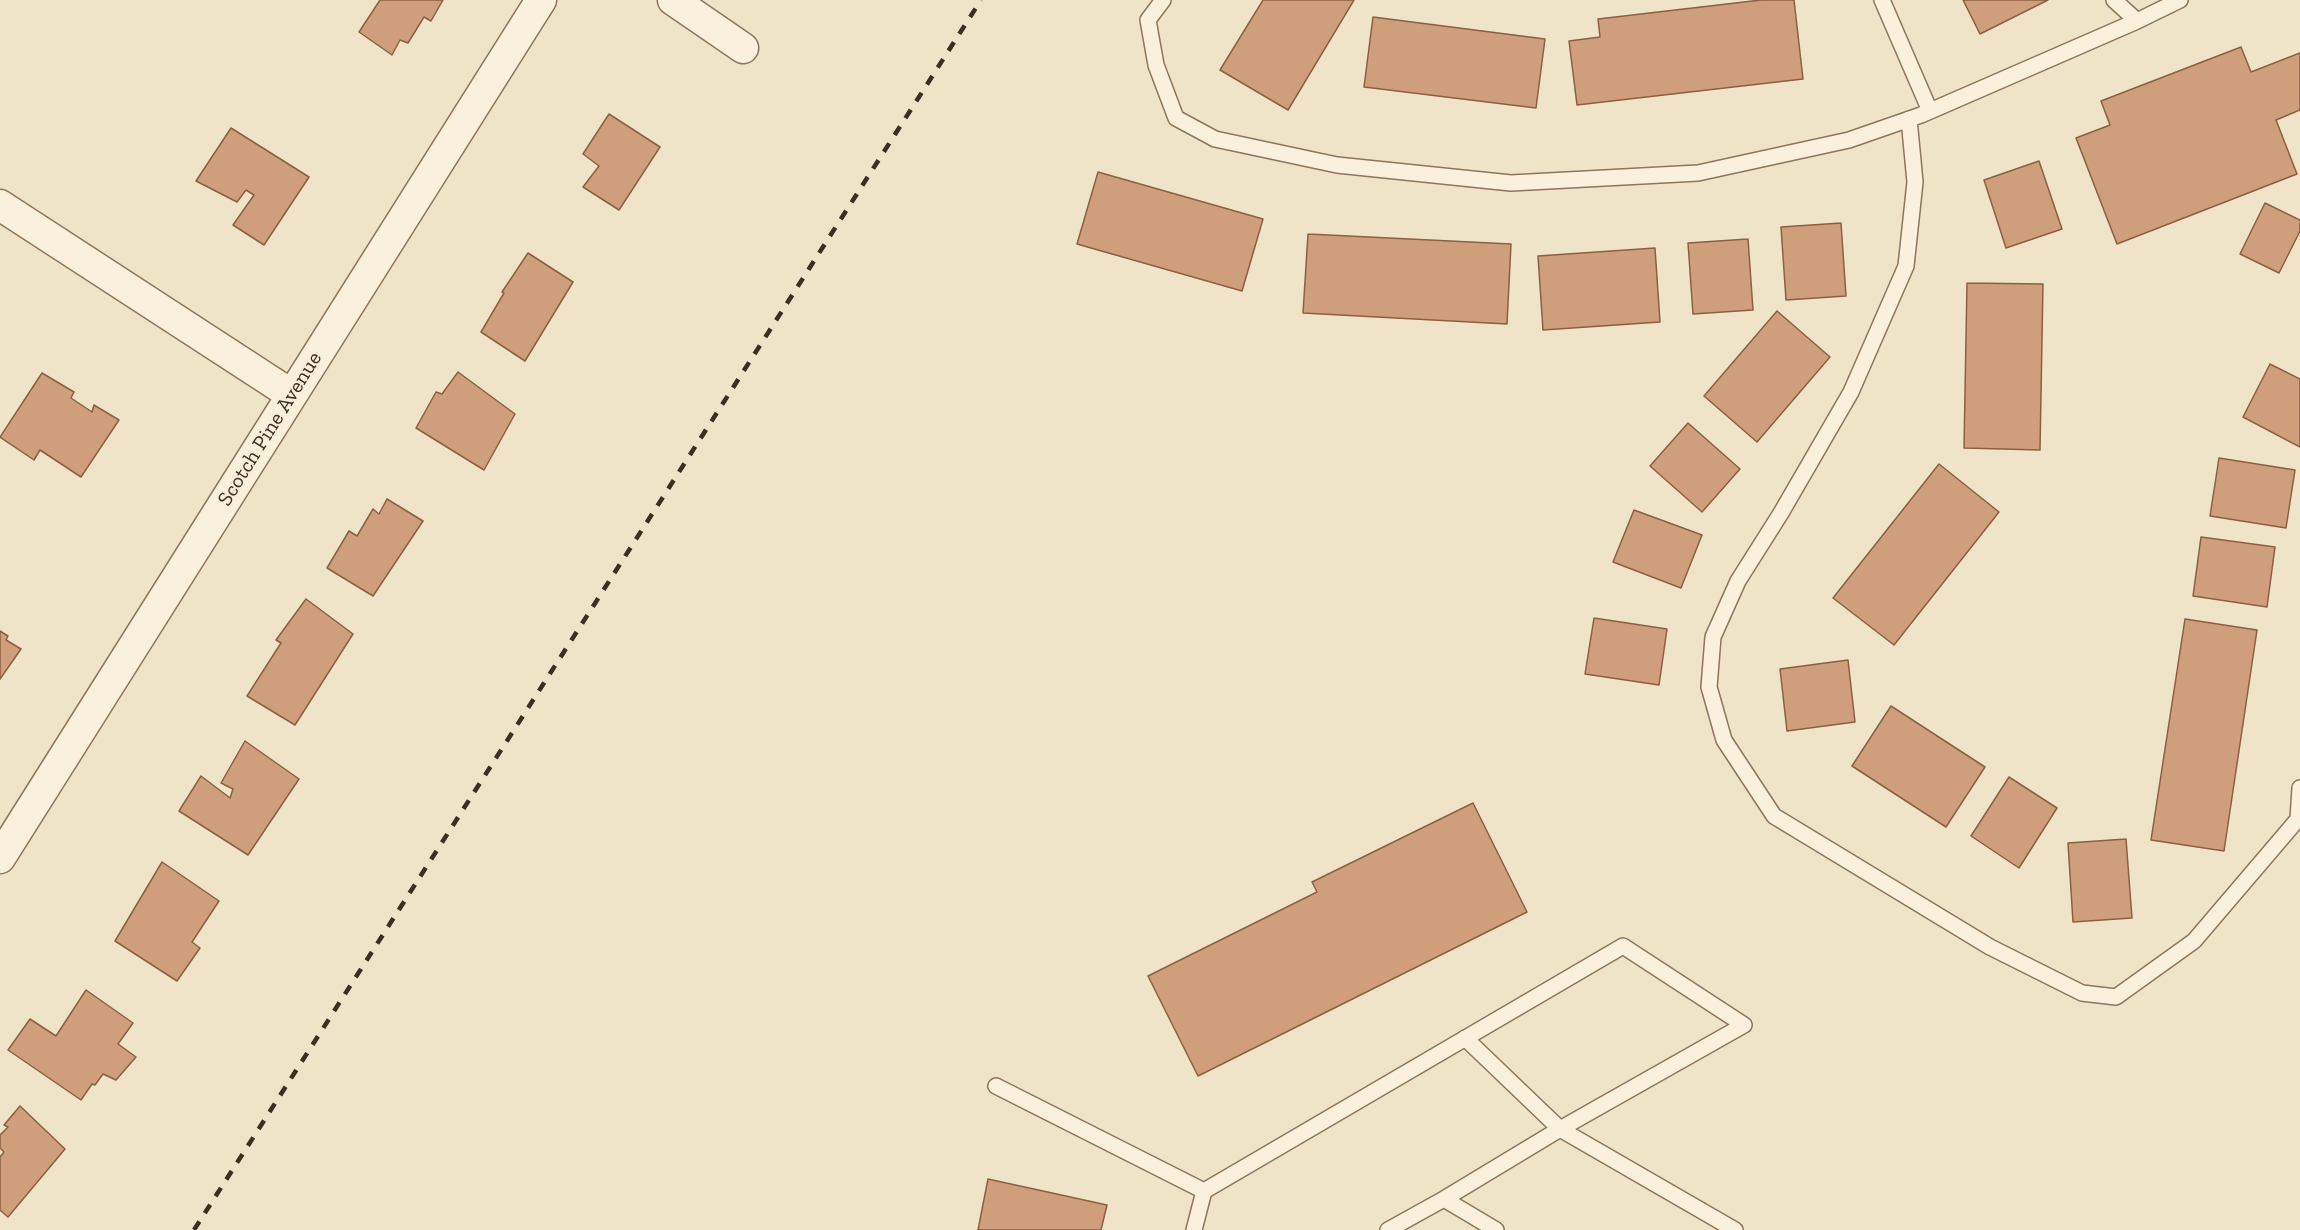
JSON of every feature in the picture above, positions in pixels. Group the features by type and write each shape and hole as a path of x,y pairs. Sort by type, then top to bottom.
{"street":[{"name":"Scotch Pine Avenue","path":"0,858 541,0"},
{"path":"673,0 742,48"},
{"path":"0,205 292,395"}],"lane":[{"path":"1163,0 1149,20 1156,65 1176,118 1215,139 1337,165 1511,183 1698,173 1849,140 1930,111 2180,0"},
{"path":"1882,0 1930,111"},
{"path":"2114,0 2137,21"},
{"path":"2132,0 2137,21"},
{"path":"1909,119 1915,182 1906,266 1851,392 1781,513 1738,581 1713,637 1708,687 1724,740 1774,816 1990,947 2082,993 2104,996 2116,997 2194,941 2299,819 2300,788"},
{"path":"1194,1230 1204,1191 1623,946 1744,1025 1388,1230"},
{"path":"1465,1038 1560,1129 1735,1230"},
{"path":"996,1086 1204,1191"},
{"path":"1444,1198 1496,1230"}],"building":[{"path":"380,0 443,0 431,21 424,17 408,43 400,40 392,55 359,32"},
{"path":"1263,0 1354,0 1288,110 1220,70"},
{"path":"1761,0 1794,0 1803,79 1577,105 1569,41 1600,37 1598,19"},
{"path":"1963,0 2048,0 1980,34"},
{"path":"1373,17 1545,39 1536,108 1364,87"},
{"path":"2241,47 2251,72 2300,53 2300,110 2276,120 2297,174 2117,244 2076,138 2110,125 2101,101"},
{"path":"609,114 660,147 619,210 583,187 599,166 583,154"},
{"path":"231,128 309,177 264,245 233,225 254,195 246,190 237,202 196,181"},
{"path":"2039,161 2062,229 2006,248 1984,180"},
{"path":"1098,172 1263,219 1242,291 1077,244"},
{"path":"2265,203 2300,220 2300,231 2279,273 2240,254"},
{"path":"1841,223 1846,296 1786,300 1781,227"},
{"path":"1308,234 1511,244 1507,324 1303,313"},
{"path":"1748,239 1753,310 1693,314 1688,243"},
{"path":"1655,248 1660,322 1543,330 1538,256"},
{"path":"528,253 573,282 525,361 481,332 504,293 502,292"},
{"path":"1967,283 2043,284 2040,450 1964,448"},
{"path":"1777,311 1830,357 1757,442 1704,396"},
{"path":"2270,364 2300,379 2300,447 2243,417"},
{"path":"458,372 515,414 484,470 416,428 436,392 442,394"},
{"path":"42,373 74,392 71,398 92,412 94,405 119,420 81,477 40,450 34,460 0,437"},
{"path":"1688,423 1740,469 1702,512 1650,466"},
{"path":"2219,458 2295,470 2286,528 2210,516"},
{"path":"1939,464 1999,512 1894,645 1833,598"},
{"path":"387,499 423,521 373,596 327,568 349,531 357,536 373,509 379,514"},
{"path":"1634,510 1702,535 1681,588 1613,562"},
{"path":"2201,537 2275,547 2267,607 2193,596"},
{"path":"306,599 353,634 295,725 247,696 281,643 276,640"},
{"path":"1594,618 1667,629 1659,685 1585,674"},
{"path":"2185,619 2257,630 2224,851 2151,840"},
{"path":"0,631 8,636 6,640 21,649 0,679"},
{"path":"1848,660 1855,722 1787,731 1780,669"},
{"path":"1891,706 1985,767 1946,827 1852,766"},
{"path":"245,741 299,779 248,855 179,811 201,776 230,798 233,789 221,783"},
{"path":"2009,777 2057,808 2019,868 1971,836"},
{"path":"1473,803 1527,912 1198,1076 1148,976 1317,892 1312,882"},
{"path":"2126,839 2132,918 2073,922 2068,843"},
{"path":"162,862 219,901 192,942 200,948 177,981 115,941"},
{"path":"86,990 133,1023 118,1044 136,1057 116,1080 103,1074 95,1085 92,1084 81,1100 8,1050 30,1019 56,1036"},
{"path":"20,1106 65,1149 8,1217 0,1210 0,1157 4,1152 0,1148 0,1135 8,1127 4,1125"},
{"path":"988,1179 1107,1205 1101,1230 978,1230"}],"railway":[{"path":"194,1230 981,0"}]}
